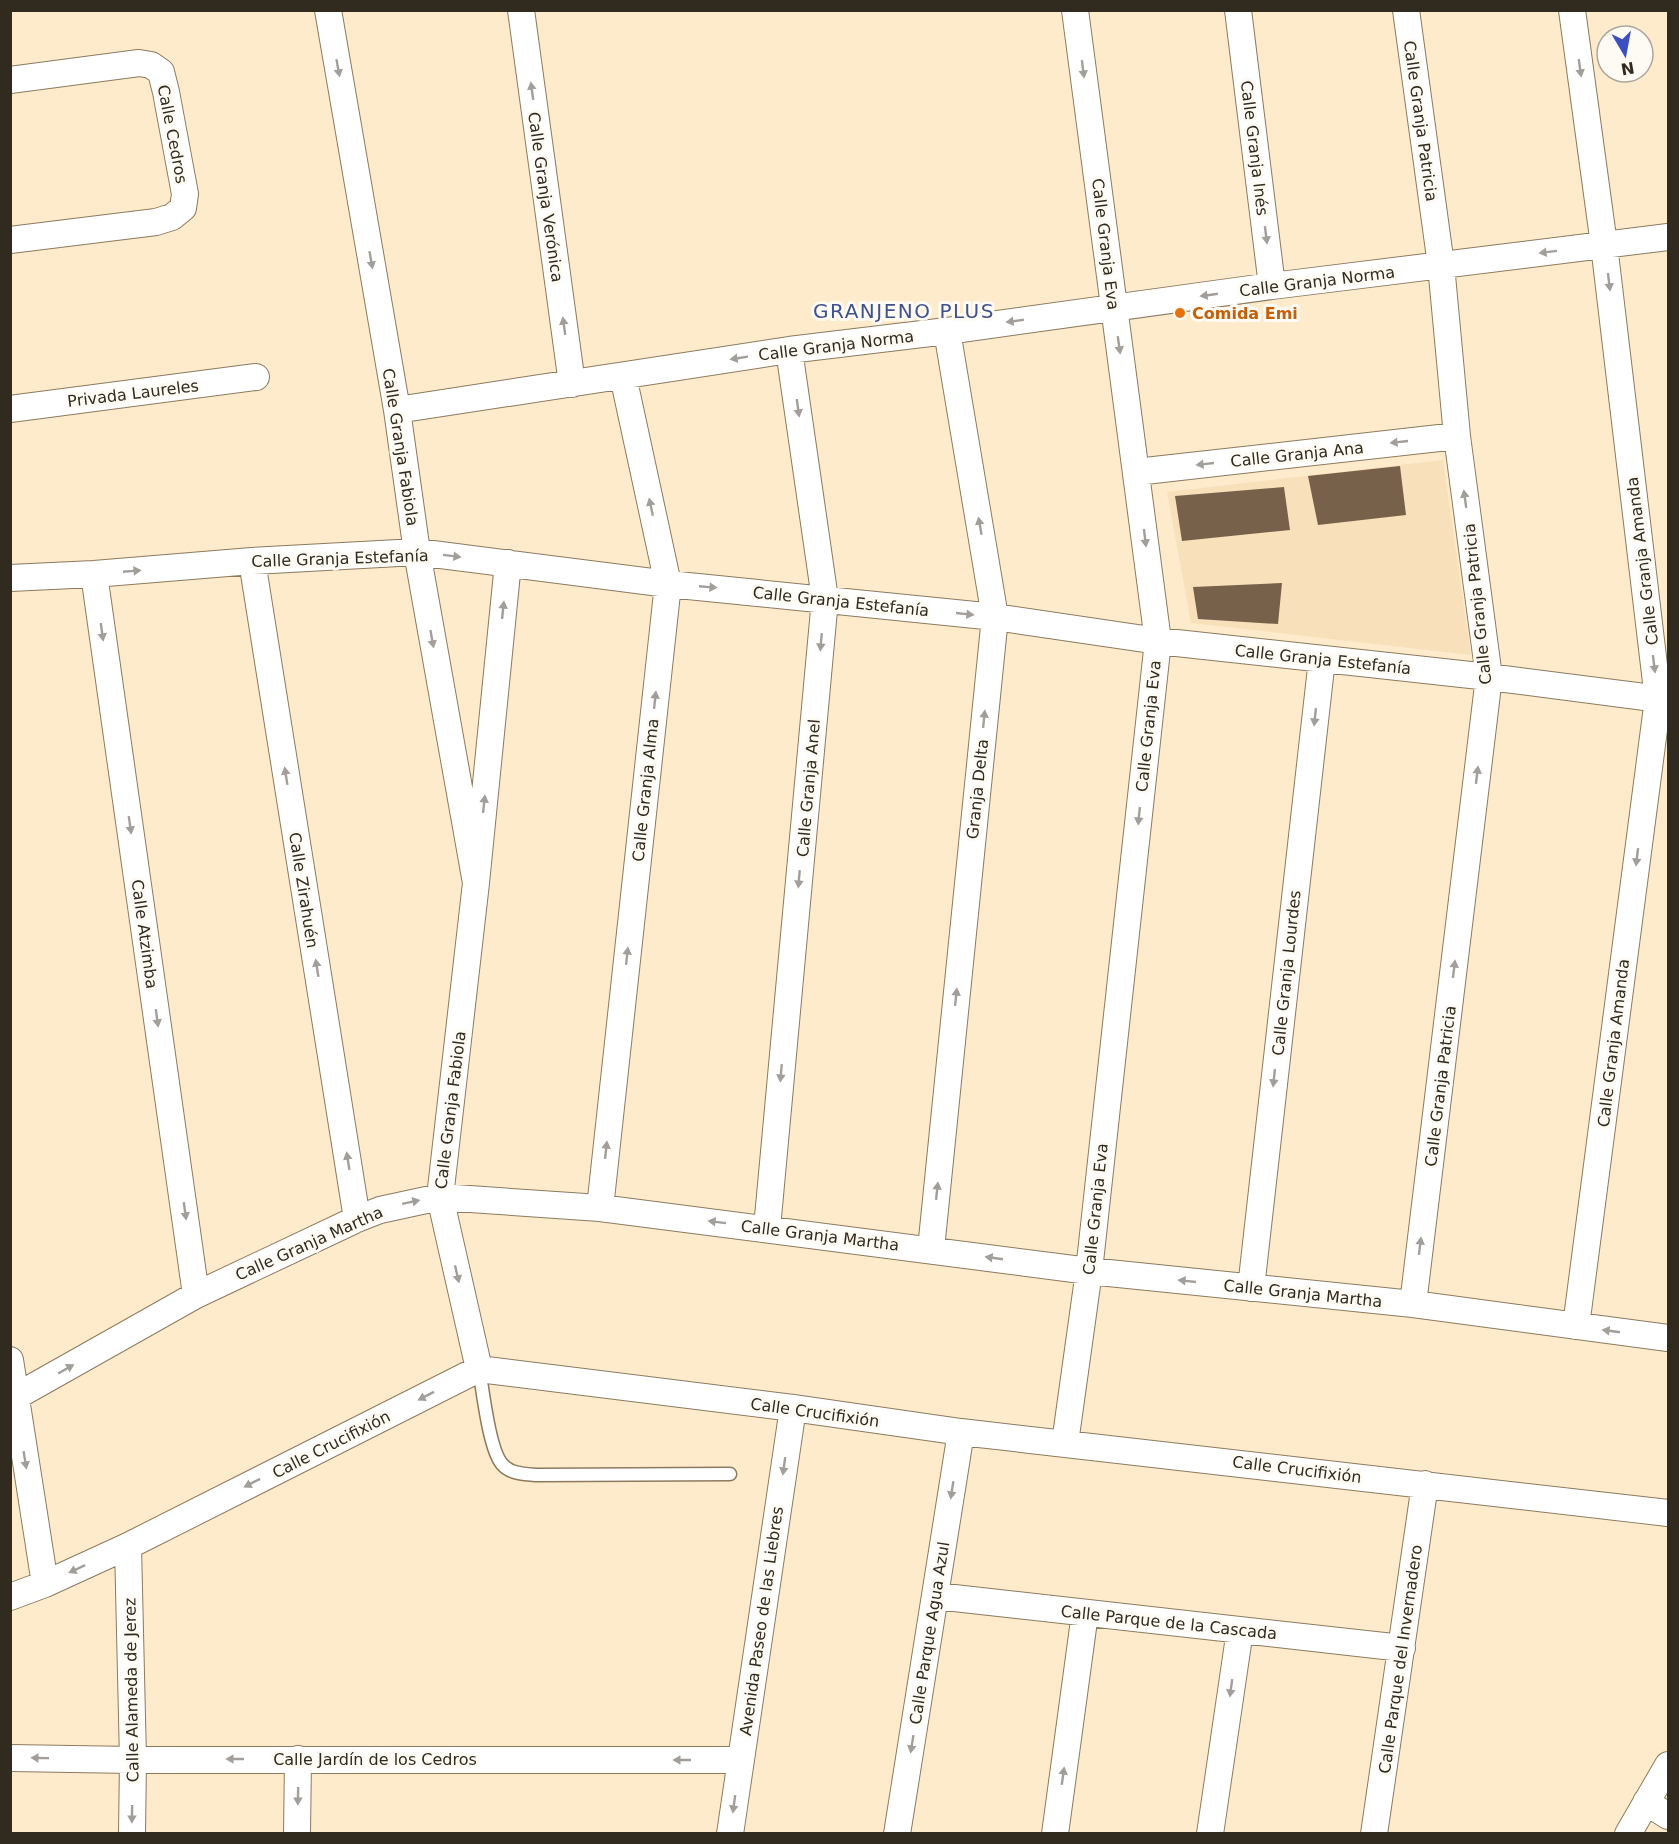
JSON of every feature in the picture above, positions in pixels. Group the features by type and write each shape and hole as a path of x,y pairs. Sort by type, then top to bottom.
{"street":[{"name":"Calle Granja Fabiola","path":"328,10 397,410 417,552 476,883"},
{"name":"Calle Granja Verónica","path":"521,10 572,384"},
{"name":"Calle Granja Eva","path":"1065,1443 1089,1270 1158,641 1076,10"},
{"name":"Calle Granja Inés","path":"1238,10 1272,286"},
{"name":"Calle Granja Patricia","path":"1406,10 1441,265 1457,436 1489,677 1413,1304"},
{"name":"Calle Granja Amanda","path":"1572,10 1663,699 1576,1326"},
{"name":"Calle Cedros","path":"10,80 139,63 151,65 161,72 185,194 183,208 172,217 156,222 10,240"},
{"name":"Calle Granja Norma","path":"397,410 789,350 947,331 1272,286 1668,237"},
{"name":"Granja Delta","path":"931,1249 995,617 947,331"},
{"name":"Calle Granja Anel","path":"767,1228 825,598 789,350"},
{"name":"Calle Granja Alma","path":"600,1208 668,584 623,376"},
{"name":"Privada Laureles","path":"10,409 256,377"},
{"name":"Calle Granja Ana","path":"1136,472 1457,436"},
{"name":"Calle Granja Estefanía","path":"10,578 417,552 668,584 825,598 995,617 1158,641 1489,677 1663,699"},
{"name":"Calle Zirahuén","path":"252,561 357,1219"},
{"name":"Calle Granja Fabiola","path":"479,1369 440,1197 476,883 508,563"},
{"name":"Calle Atzimba","path":"94,574 196,1295"},
{"name":"Calle Granja Lourdes","path":"1251,1288 1322,659"},
{"name":"Calle Granja Martha","path":"13,1397 196,1295 357,1219 388,1208 440,1197 600,1208 1089,1270 1413,1304 1668,1338"},
{"path":"10,1360 13,1397 45,1584"},
{"name":"Calle Crucifixión","path":"10,1597 45,1584 128,1546 479,1369 793,1408 961,1432 1668,1513"},
{"name":"Avenida Paseo de las Liebres","path":"730,1833 793,1408"},
{"name":"Calle Parque Agua Azul","path":"897,1833 961,1432"},
{"name":"Calle Parque del Invernadero","path":"1374,1833 1425,1484"},
{"name":"Calle Alameda de Jerez","path":"128,1546 133,1760 132,1833"},
{"name":"Calle Parque de la Cascada","path":"936,1596 1402,1648"},
{"path":"1055,1833 1085,1613"},
{"path":"1210,1833 1240,1630"},
{"name":"Calle Jardín de los Cedros","path":"10,1758 740,1760"},
{"path":"297,1833 298,1759"},
{"path":"1628,1833 1668,1765"},
{"path":"1646,1802 1668,1816"}],"lane":[{"path":"479,1369 495,1452 503,1465 518,1473 537,1475 730,1474"}],"shaded area":[{"path":"1443,460 1471,655 1191,623 1167,492"}],"building":[{"path":"1400,466 1406,515 1318,525 1308,476"},
{"path":"1284,487 1290,530 1182,541 1175,496"},
{"path":"1282,583 1278,624 1198,619 1193,587"}],"place":[{"name":"Comida Emi","path":"1180,313"}],"district":[{"name":"GRANJENO PLUS","path":"904,311"}]}
